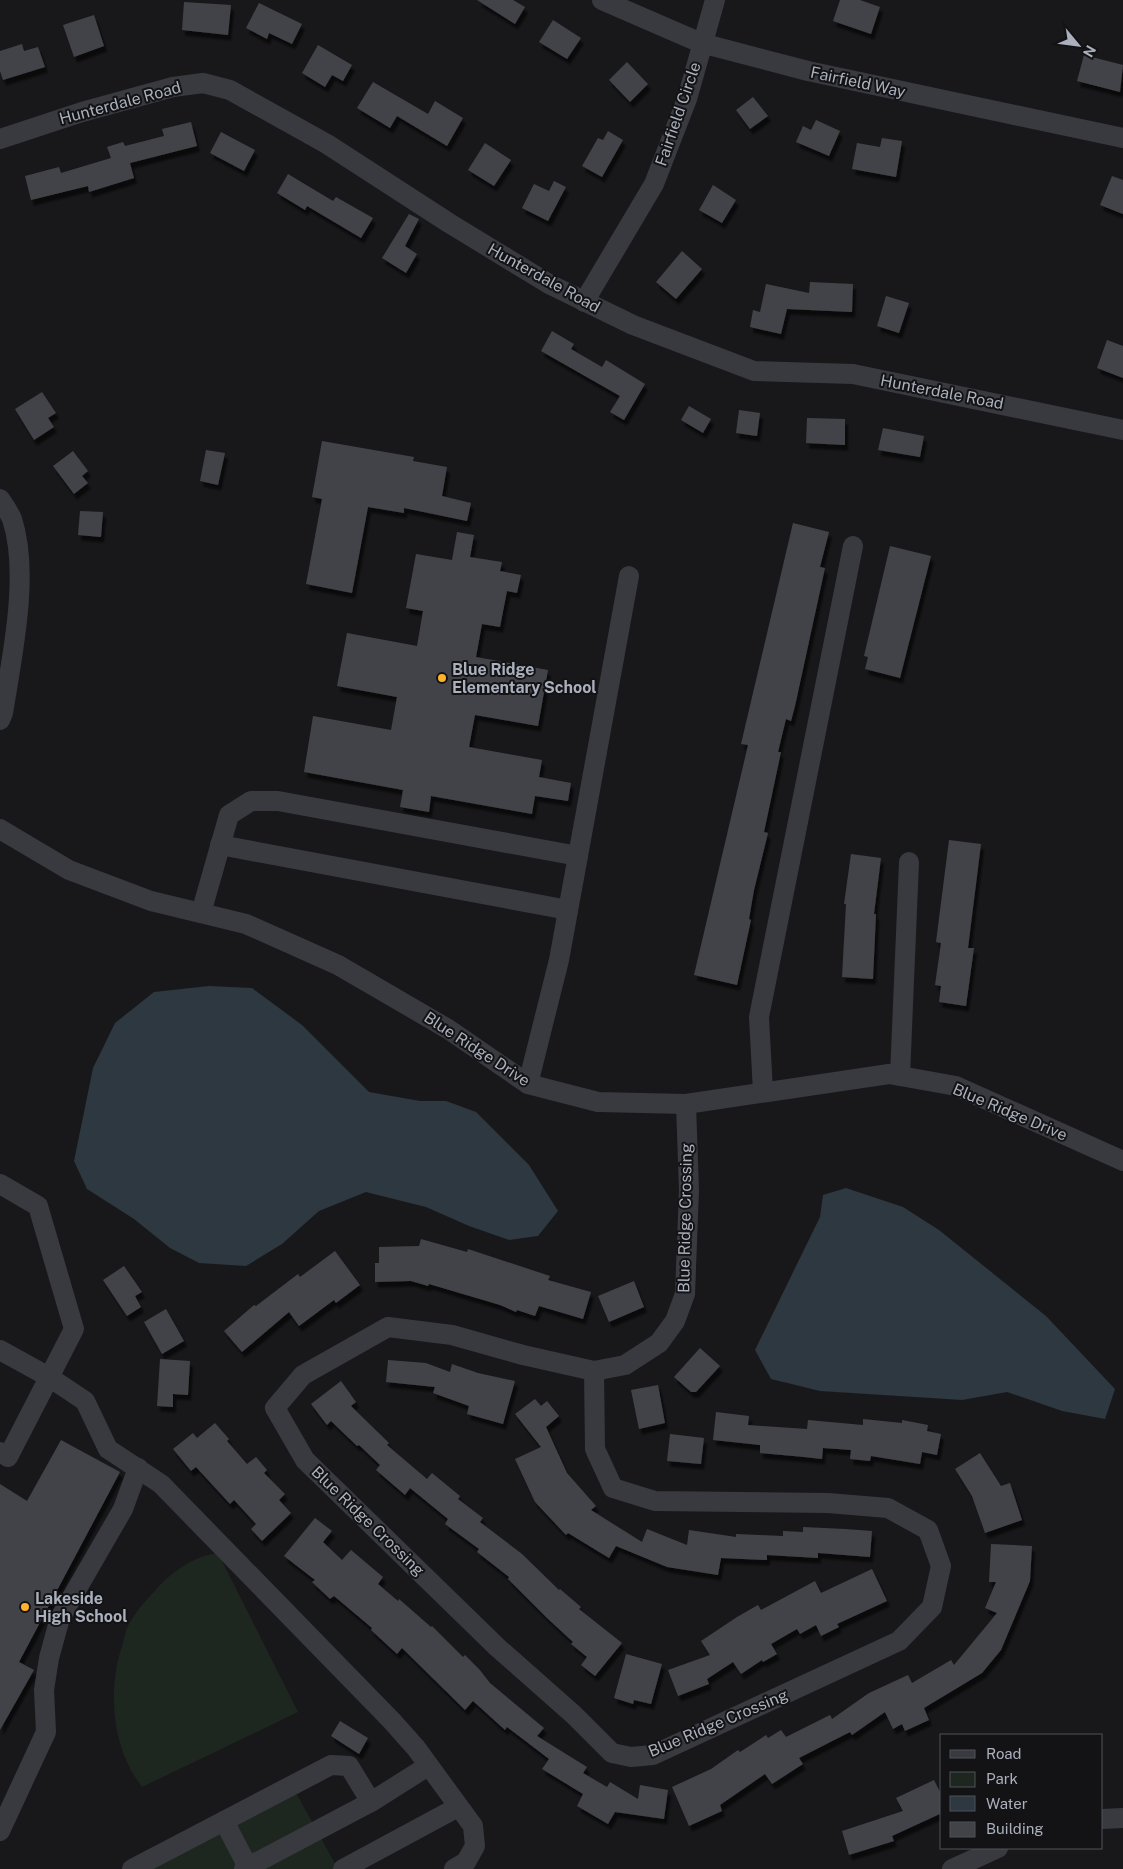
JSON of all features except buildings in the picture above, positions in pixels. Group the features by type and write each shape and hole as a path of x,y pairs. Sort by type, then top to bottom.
{"street":[{"name":"Fairfield Way","path":"602,0 701,43 808,71 1123,138"},
{"name":"Fairfield Circle","path":"584,302 654,184 684,107 701,43 716,0"},
{"name":"Hunterdale Road","path":"0,139 82,112 173,87 203,83 230,90 327,144 449,223 549,284 633,325 754,371 853,374 1123,430"},
{"path":"0,498 11,518 20,570 16,637 3,713 0,720"},
{"path":"763,1092 759,1018 853,546"},
{"path":"528,1084 559,960 629,576"},
{"path":"201,913 229,815 250,802 278,800 578,856"},
{"name":"Blue Ridge Drive","path":"0,829 69,870 151,901 246,924 338,965 448,1029 528,1084 598,1102 686,1104 889,1074 956,1086 1123,1161"},
{"path":"220,845 568,910"},
{"path":"900,1076 909,862"},
{"name":"Blue Ridge Crossing","path":"594,1371 595,1449 614,1488 655,1501 828,1503 888,1508 928,1530 941,1566 932,1607 899,1641 653,1755 630,1757 612,1753 497,1647 305,1460 275,1408 303,1375 388,1328 452,1335 523,1355 594,1371 625,1365 659,1343 675,1321 686,1294 689,1190 686,1104"},
{"path":"0,1184 38,1206 74,1329 8,1457 0,1452"},
{"path":"0,1350 49,1378 85,1402 108,1449 161,1484 392,1721 473,1826 475,1846 466,1862 454,1869"},
{"path":"0,1831 46,1732 44,1690 49,1658 60,1618 123,1509 138,1468"},
{"path":"132,1869 331,1765 349,1766 371,1802"},
{"path":"224,1821 247,1868 371,1802 428,1766"},
{"path":"343,1869 458,1806"},
{"path":"1103,1819 1123,1818"},
{"path":"952,1869 996,1849"}],"green space":[{"path":"218,1553 298,1712 142,1787 124,1755 115,1719 114,1701 117,1664 126,1630 138,1610 168,1578 195,1560"},
{"path":"290,1782 338,1869 136,1869"}],"water":[{"path":"209,986 252,988 302,1025 369,1092 420,1101 446,1101 476,1112 529,1165 558,1211 538,1236 509,1240 469,1226 426,1207 366,1192 319,1211 282,1244 246,1266 199,1263 170,1248 134,1219 87,1189 74,1161 93,1068 115,1023 154,992"},
{"path":"846,1188 903,1207 939,1230 1046,1316 1115,1389 1105,1419 1062,1411 1007,1392 962,1400 820,1391 771,1379 755,1350 820,1217 823,1195"}],"place":[{"name":"Blue Ridge Elementary School","path":"442,678"},
{"name":"Lakeside High School","path":"25,1607"}]}
